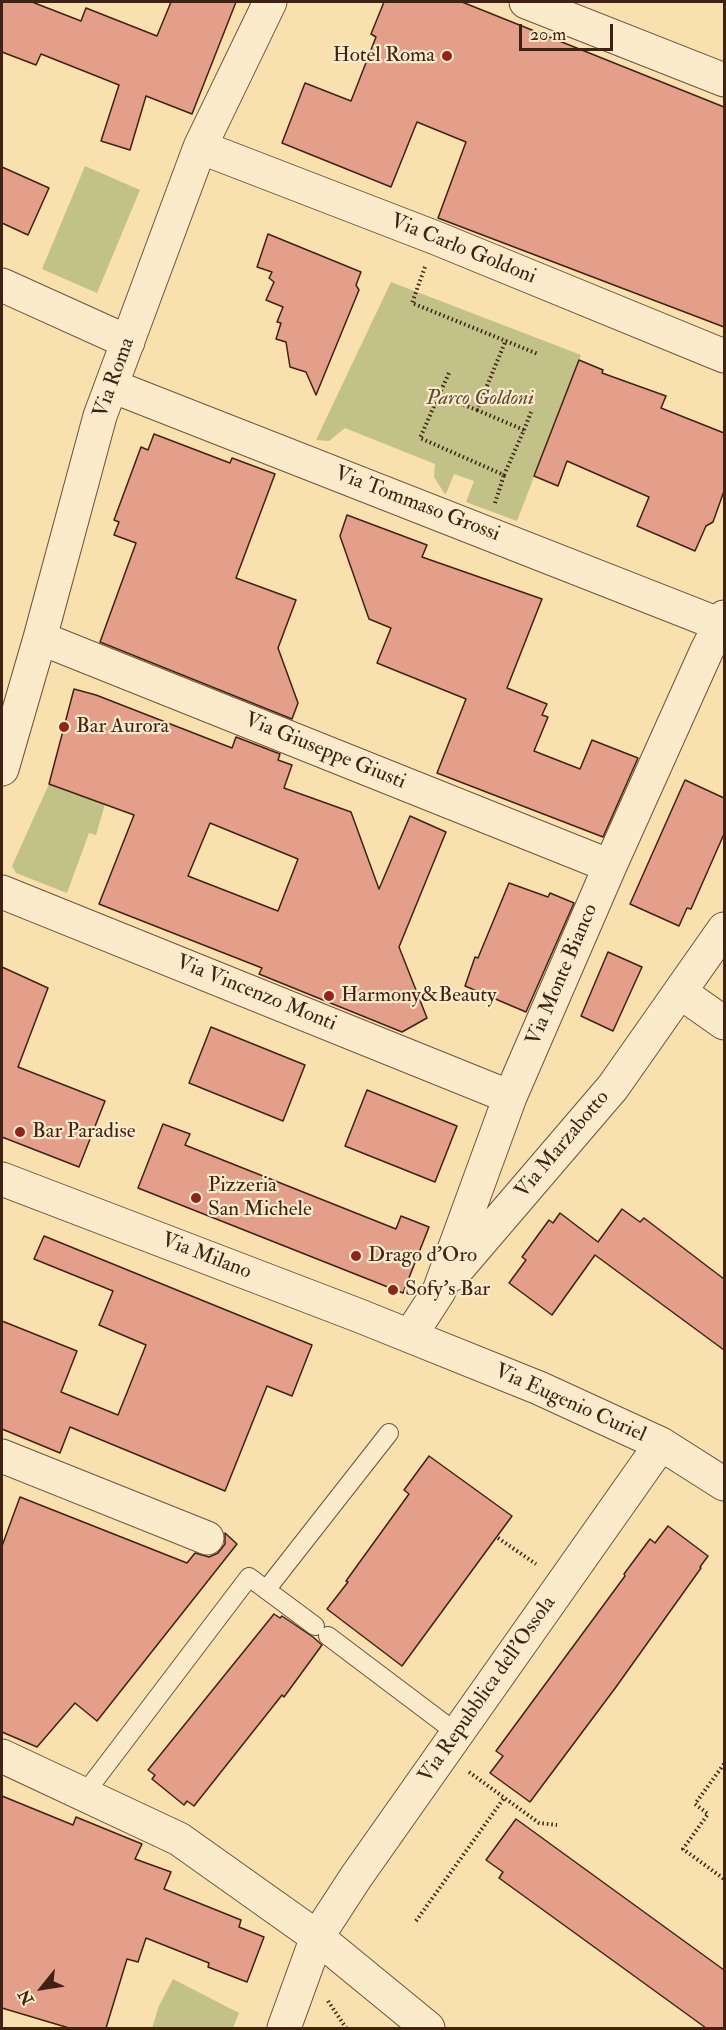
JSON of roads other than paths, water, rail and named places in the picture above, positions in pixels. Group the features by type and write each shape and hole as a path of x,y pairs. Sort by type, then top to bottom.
{"street":[{"name":"Via Roma","path":"2,769 100,416 200,147 270,2"},
{"path":"526,2 724,80"},
{"name":"Via Carlo Goldoni","path":"200,147 436,238 724,356"},
{"path":"2,285 128,342"},
{"name":"Via Tommaso Grossi","path":"112,386 723,621"},
{"name":"Via Monte Bianco","path":"410,1336 439,1291 510,1097 610,866 707,650 723,621"},
{"name":"Via Giuseppe Giusti","path":"40,638 610,866"},
{"name":"Via Vincenzo Monti","path":"2,892 510,1097"},
{"name":"Via Marzabotto","path":"439,1291 613,1087 724,929"},
{"path":"680,992 724,1023"},
{"name":"Via Milano","path":"2,1179 410,1336"},
{"name":"Via Eugenio Curiel","path":"410,1336 539,1388 661,1444 724,1484"},
{"name":"Via Repubblica dell'Ossola","path":"284,2028 317,1937 356,1877 661,1444"},
{"path":"2,1456 207,1538"},
{"path":"2,1756 86,1793 180,1839 317,1937 428,2028"}],"lane":[{"path":"266,1590 389,1433"},
{"path":"86,1793 249,1577 322,1631 451,1744"}],"place":[{"name":"Hotel Roma","path":"447,56"},
{"name":"Bar Aurora","path":"64,727"},
{"name":"Harmony&Beauty","path":"329,996"},
{"name":"Bar Paradise","path":"20,1132"},
{"name":"Pizzeria San Michele","path":"196,1198"},
{"name":"Drago d'Oro","path":"356,1256"},
{"name":"Sofy's Bar","path":"393,1290"}],"park label":[{"name":"Parco Goldoni","path":"480,399"}]}
